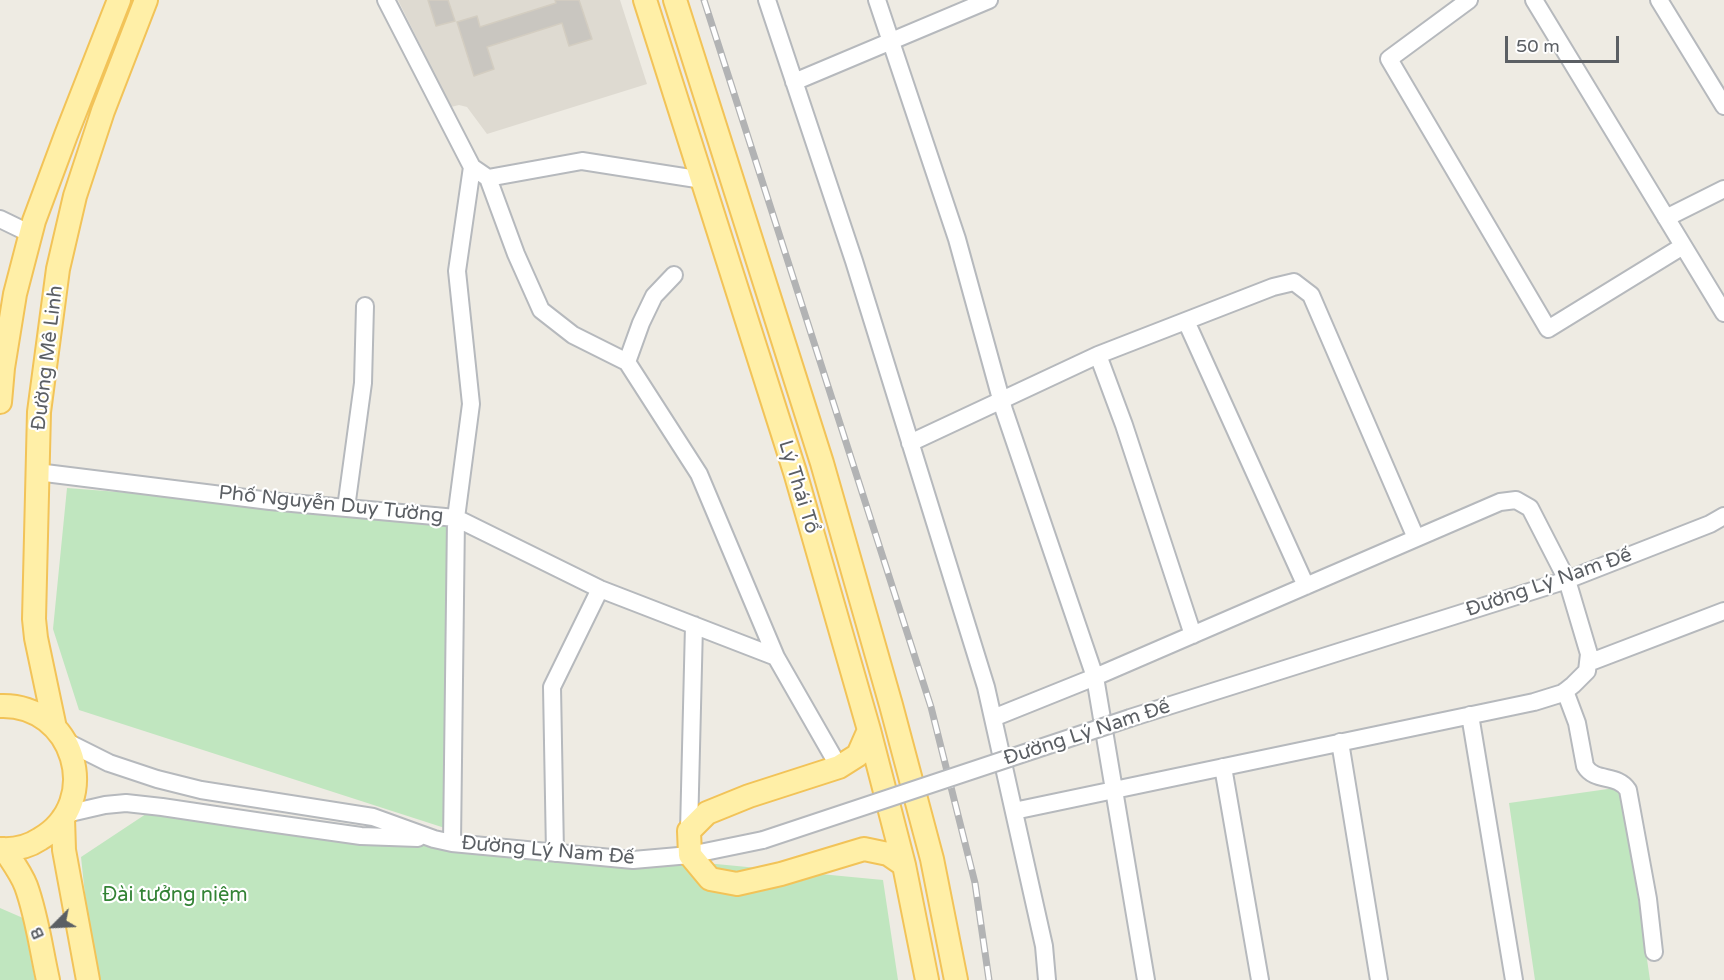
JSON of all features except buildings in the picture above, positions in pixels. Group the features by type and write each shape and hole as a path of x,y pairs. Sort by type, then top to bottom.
{"main road":[{"name":"Đường Mê Linh","path":"0,402 15,294 31,234 66,135 119,0"},
{"name":"Đường Mê Linh","path":"65,816 72,800 75,777 72,755 60,734 36,638 34,619 39,412 58,269 75,196 103,111 146,0"},
{"name":"Lý Thái Tổ","path":"645,0 795,472 869,730 904,865 925,969"},
{"name":"Lý Thái Tổ","path":"675,0 822,464 873,641 932,859 956,980"},
{"path":"846,649 873,641"},
{"path":"0,706 13,706 43,717 60,734"},
{"path":"869,730 858,755 839,767 749,796 707,813 689,831 690,855 710,879 737,884 781,874 864,849 888,854 904,865"},
{"path":"2,849 27,846 38,841 52,831 65,816"},
{"path":"65,816 65,859 88,980"},
{"path":"2,849 16,866 26,885 48,980"},
{"path":"925,969 950,952"}],"street":[{"path":"386,0 472,167 488,178 516,254 541,310 573,335 627,362 699,474 776,657 839,767"},
{"path":"767,0 854,261 987,687 1044,946 1047,980"},
{"path":"877,0 957,239 1001,399 1095,677 1146,980"},
{"path":"794,82 989,0"},
{"path":"1469,0 1389,59 1548,329 1683,246"},
{"path":"1534,0 1724,314"},
{"path":"1659,0 1724,106"},
{"path":"488,178 582,161 703,180"},
{"path":"452,843 456,518 471,404 457,271 472,167"},
{"path":"1666,218 1724,189"},
{"path":"0,219 31,234"},
{"path":"627,362 641,323 654,296 674,275"},
{"path":"910,443 1098,355 1273,287 1294,282 1311,295 1416,538"},
{"path":"346,508 363,383 364,306"},
{"path":"1186,321 1306,586"},
{"path":"1098,355 1124,425 1193,635"},
{"name":"Phố Nguyễn Duy Tường","path":"37,472 270,501 456,518 600,589 776,657"},
{"path":"993,718 1095,677 1500,502 1516,500 1530,508 1567,580 1589,654 1587,671 1563,693 1534,702 1014,811"},
{"name":"Đường Lý Nam Đế","path":"60,734 109,763 157,779 201,790 373,817 434,839 452,843 633,860 690,855 763,840 1130,718 1567,580 1710,524 1724,516"},
{"path":"555,853 552,687 600,589"},
{"path":"1588,663 1724,612"},
{"path":"689,831 694,625"},
{"path":"1565,691 1577,723 1589,771 1622,782 1628,790 1648,899 1654,952"},
{"path":"1470,715 1514,980"},
{"path":"1340,742 1378,980"},
{"path":"1223,767 1260,980"},
{"name":"Đường Lý Nam Đế","path":"65,816 126,803 361,836 434,839"}],"shaded area":[{"path":"398,0 620,0 647,84 487,134 467,107 459,105 451,107"}],"green space":[{"path":"67,488 456,518 451,830 79,710 53,629"},
{"path":"1622,787 1650,980 1535,980 1509,803"},
{"name":"Đài tưởng niệm","path":"152,810 883,880 898,980 94,980 81,857"},
{"path":"0,908 23,918 35,980 0,980"}],"railway":[{"path":"704,0 931,707 975,883 989,980"}]}
